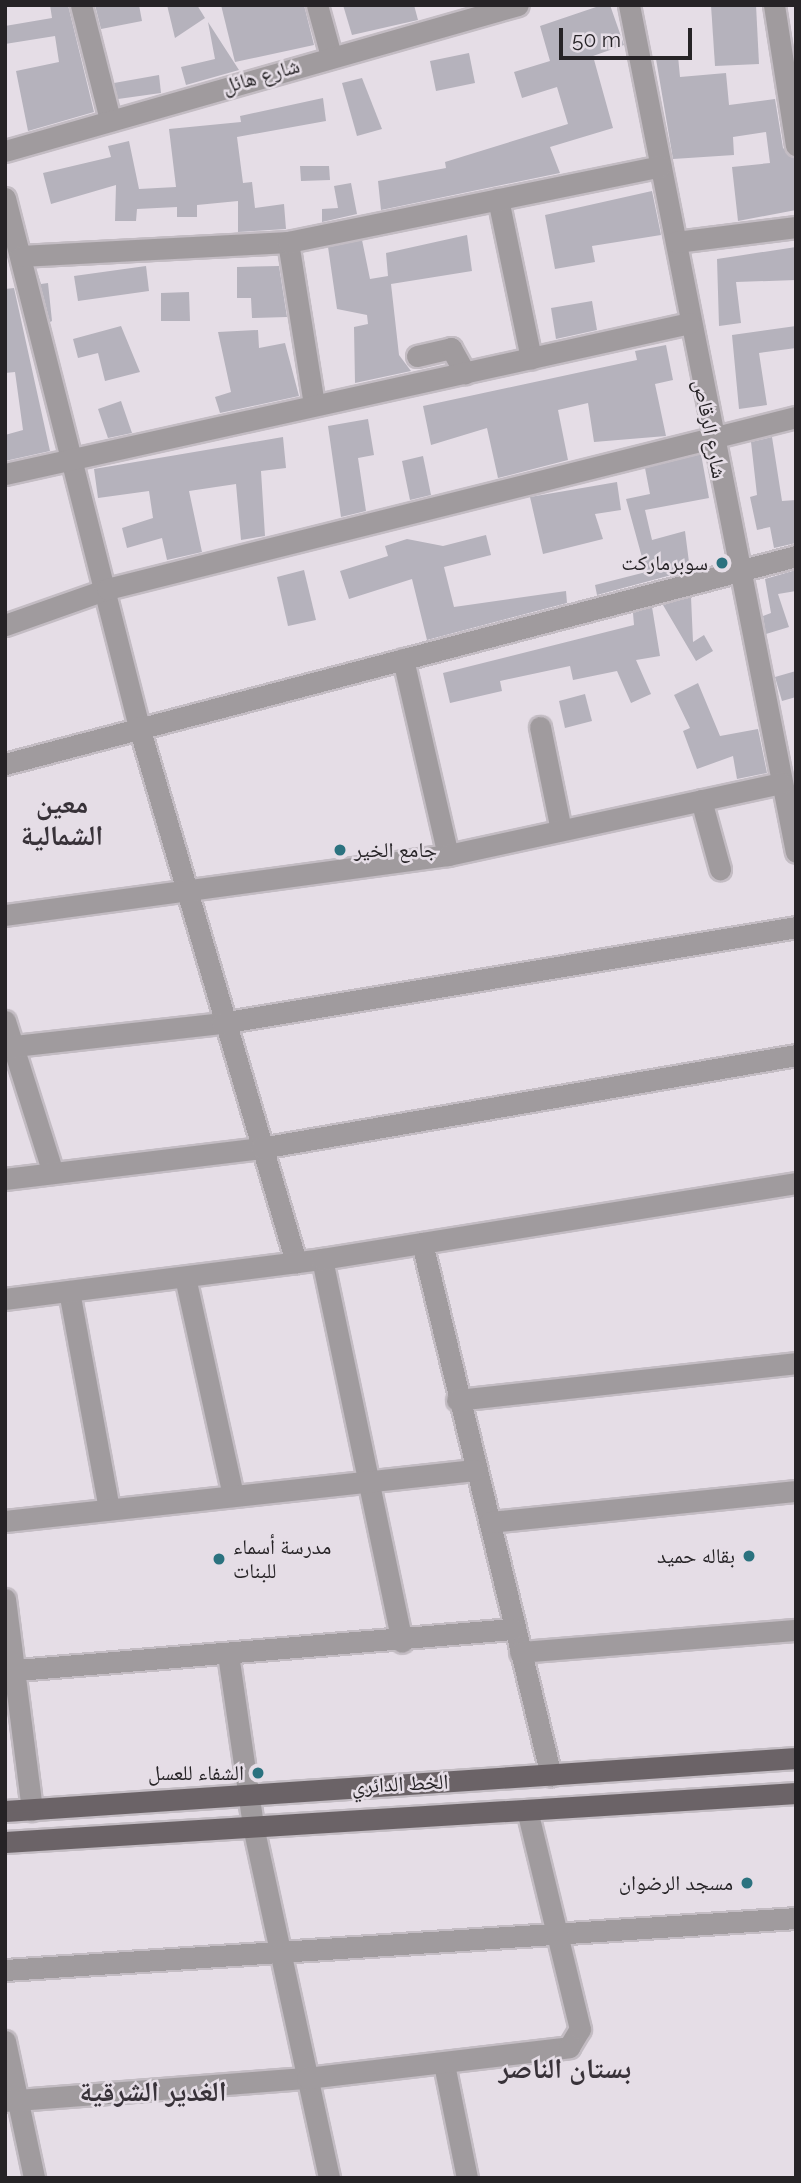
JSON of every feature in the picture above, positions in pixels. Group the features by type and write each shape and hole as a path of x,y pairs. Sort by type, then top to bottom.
{"main road":[{"name":"الخط الدائري","path":"5,1811 247,1792 551,1776 796,1758"},
{"name":"الخط الدائري","path":"5,1842 796,1793"}],"street":[{"path":"81,5 110,120"},
{"path":"317,5 331,56"},
{"name":"شارع هائل","path":"5,151 331,56 518,5"},
{"name":"شارع الرقاص","path":"629,5 737,567 796,852"},
{"path":"774,5 790,81 796,145"},
{"path":"21,256 288,242 660,166"},
{"path":"5,198 70,457 107,589 139,727 222,1023 296,1262"},
{"path":"498,199 531,359"},
{"path":"676,242 796,227"},
{"path":"288,242 314,405"},
{"path":"5,474 70,457 690,323"},
{"path":"416,356 451,348 465,373"},
{"path":"5,625 107,589 711,435 796,417"},
{"path":"5,764 737,567 796,556"},
{"path":"403,659 448,855"},
{"path":"540,727 561,830"},
{"path":"5,915 448,855 781,783"},
{"path":"701,800 720,869"},
{"path":"8,1046 222,1023 796,927"},
{"path":"5,1021 8,1046 53,1173"},
{"path":"5,1179 261,1148 796,1055"},
{"path":"5,1299 322,1259 796,1183"},
{"path":"422,1243 474,1470 490,1522 513,1629 551,1776"},
{"path":"322,1259 402,1642"},
{"path":"185,1276 233,1496"},
{"path":"69,1291 109,1510"},
{"path":"457,1399 796,1363"},
{"path":"5,1521 474,1470"},
{"path":"490,1522 796,1492"},
{"path":"5,1600 11,1671 32,1810"},
{"path":"11,1671 402,1642 513,1629"},
{"path":"520,1652 796,1630"},
{"path":"228,1654 247,1792 278,1956 329,2178"},
{"path":"11,2101 307,2078 444,2064 578,2040 557,1932 527,1810"},
{"path":"5,1970 278,1956 557,1932 796,1918"},
{"path":"5,2041 11,2101 34,2178"},
{"path":"444,2064 467,2178"}],"building":[{"path":"50,5 68,5 94,112 28,131 16,71 59,62 55,36 5,44 5,26 52,18"},
{"path":"95,5 139,5 142,21 101,29"},
{"path":"167,5 197,5 205,18 175,38"},
{"path":"221,5 304,5 314,45 235,62"},
{"path":"343,5 414,5 418,20 352,35"},
{"path":"602,5 610,5 624,45 593,56 613,128 550,147 560,173 381,210 378,181 446,168 445,162 568,124 557,87 522,98 514,72 550,61 540,26"},
{"path":"711,5 756,5 759,64 715,66"},
{"path":"208,22 239,70 186,85 181,67 215,59"},
{"path":"469,53 475,83 436,91 430,61"},
{"path":"678,56 680,77 726,73 729,105 775,99 783,148 794,158 796,210 738,221 732,167 770,163 766,132 733,137 734,155 673,159 656,59"},
{"path":"159,75 161,93 118,99 114,83"},
{"path":"362,78 382,129 357,136 342,83"},
{"path":"323,98 326,121 237,137 243,183 252,182 255,208 284,204 286,229 238,232 238,201 197,205 197,217 177,217 177,207 137,209 136,221 115,221 116,185 51,204 43,173 111,157 108,146 129,141 139,189 176,187 169,129 241,122 240,116"},
{"path":"300,166 329,166 330,180 301,181"},
{"path":"351,183 357,214 322,222 322,209 338,208 334,186"},
{"path":"652,191 661,235 592,246 595,262 555,269 545,215"},
{"path":"467,235 472,271 391,284 399,355 411,371 355,383 354,327 368,324 367,315 337,309 328,247 362,240 370,279 388,276 386,253"},
{"path":"796,247 796,280 736,282 741,323 719,326 717,259"},
{"path":"146,266 149,291 78,301 74,276"},
{"path":"279,266 287,317 252,318 251,298 237,298 237,267"},
{"path":"36,268 41,284 48,283 50,322"},
{"path":"14,288 50,451 5,461 5,435 23,430 15,372 5,373 5,289"},
{"path":"189,292 190,321 161,321 161,293"},
{"path":"592,301 597,330 556,339 551,308"},
{"path":"121,326 140,372 105,381 98,353 78,358 73,339"},
{"path":"796,326 796,348 759,353 767,405 739,409 732,335"},
{"path":"258,330 259,348 285,343 299,396 220,413 215,397 231,392 218,332"},
{"path":"666,345 673,380 655,384 666,436 594,442 588,403 558,410 568,460 498,478 487,428 431,445 423,406 637,360 635,351"},
{"path":"121,401 132,433 108,438 98,409"},
{"path":"368,419 374,455 358,458 366,511 341,517 328,426"},
{"path":"283,437 286,468 261,471 265,536 241,540 236,484 189,491 202,552 167,560 162,538 127,548 122,528 153,518 149,491 98,498 94,469"},
{"path":"772,437 782,501 796,500 796,543 774,548 770,527 757,530 750,497 757,495 751,442"},
{"path":"701,454 709,498 645,510 652,540 685,531 690,570 597,595 595,585 646,572 626,499 650,494 645,468"},
{"path":"423,456 431,495 410,500 402,461"},
{"path":"617,482 621,510 595,514 603,539 543,554 530,497"},
{"path":"486,535 491,555 444,567 454,607 566,591 567,603 427,640 412,579 349,599 340,571 388,556 385,546 407,539 443,546"},
{"path":"304,570 316,620 288,626 277,577"},
{"path":"796,570 796,591 778,594 789,627 766,634 763,616 771,613 765,579"},
{"path":"691,597 693,642 704,635 713,651 696,661 663,605"},
{"path":"652,607 660,656 636,660 651,694 631,703 617,671 573,680 570,666 500,681 502,691 450,703 443,673 634,625 633,613"},
{"path":"796,671 796,697 782,701 775,677"},
{"path":"698,683 720,736 758,729 767,773 737,779 733,756 697,769 683,731 690,728 674,695"},
{"path":"585,694 592,721 565,728 559,701"}],"place":[{"name":"سوبرماركت","path":"722,563"},
{"name":"جامع الخير","path":"340,850"},
{"name":"بقاله حميد","path":"749,1556"},
{"name":"مدرسة أسماء للبنات","path":"219,1559"},
{"name":"الشفاء للعسل","path":"258,1773"},
{"name":"مسجد الرضوان","path":"747,1883"}],"district":[{"name":"معين الشمالية","path":"62,820"},
{"name":"بستان الناصر","path":"565,2069"},
{"name":"الغدير الشرقية","path":"153,2092"}]}
